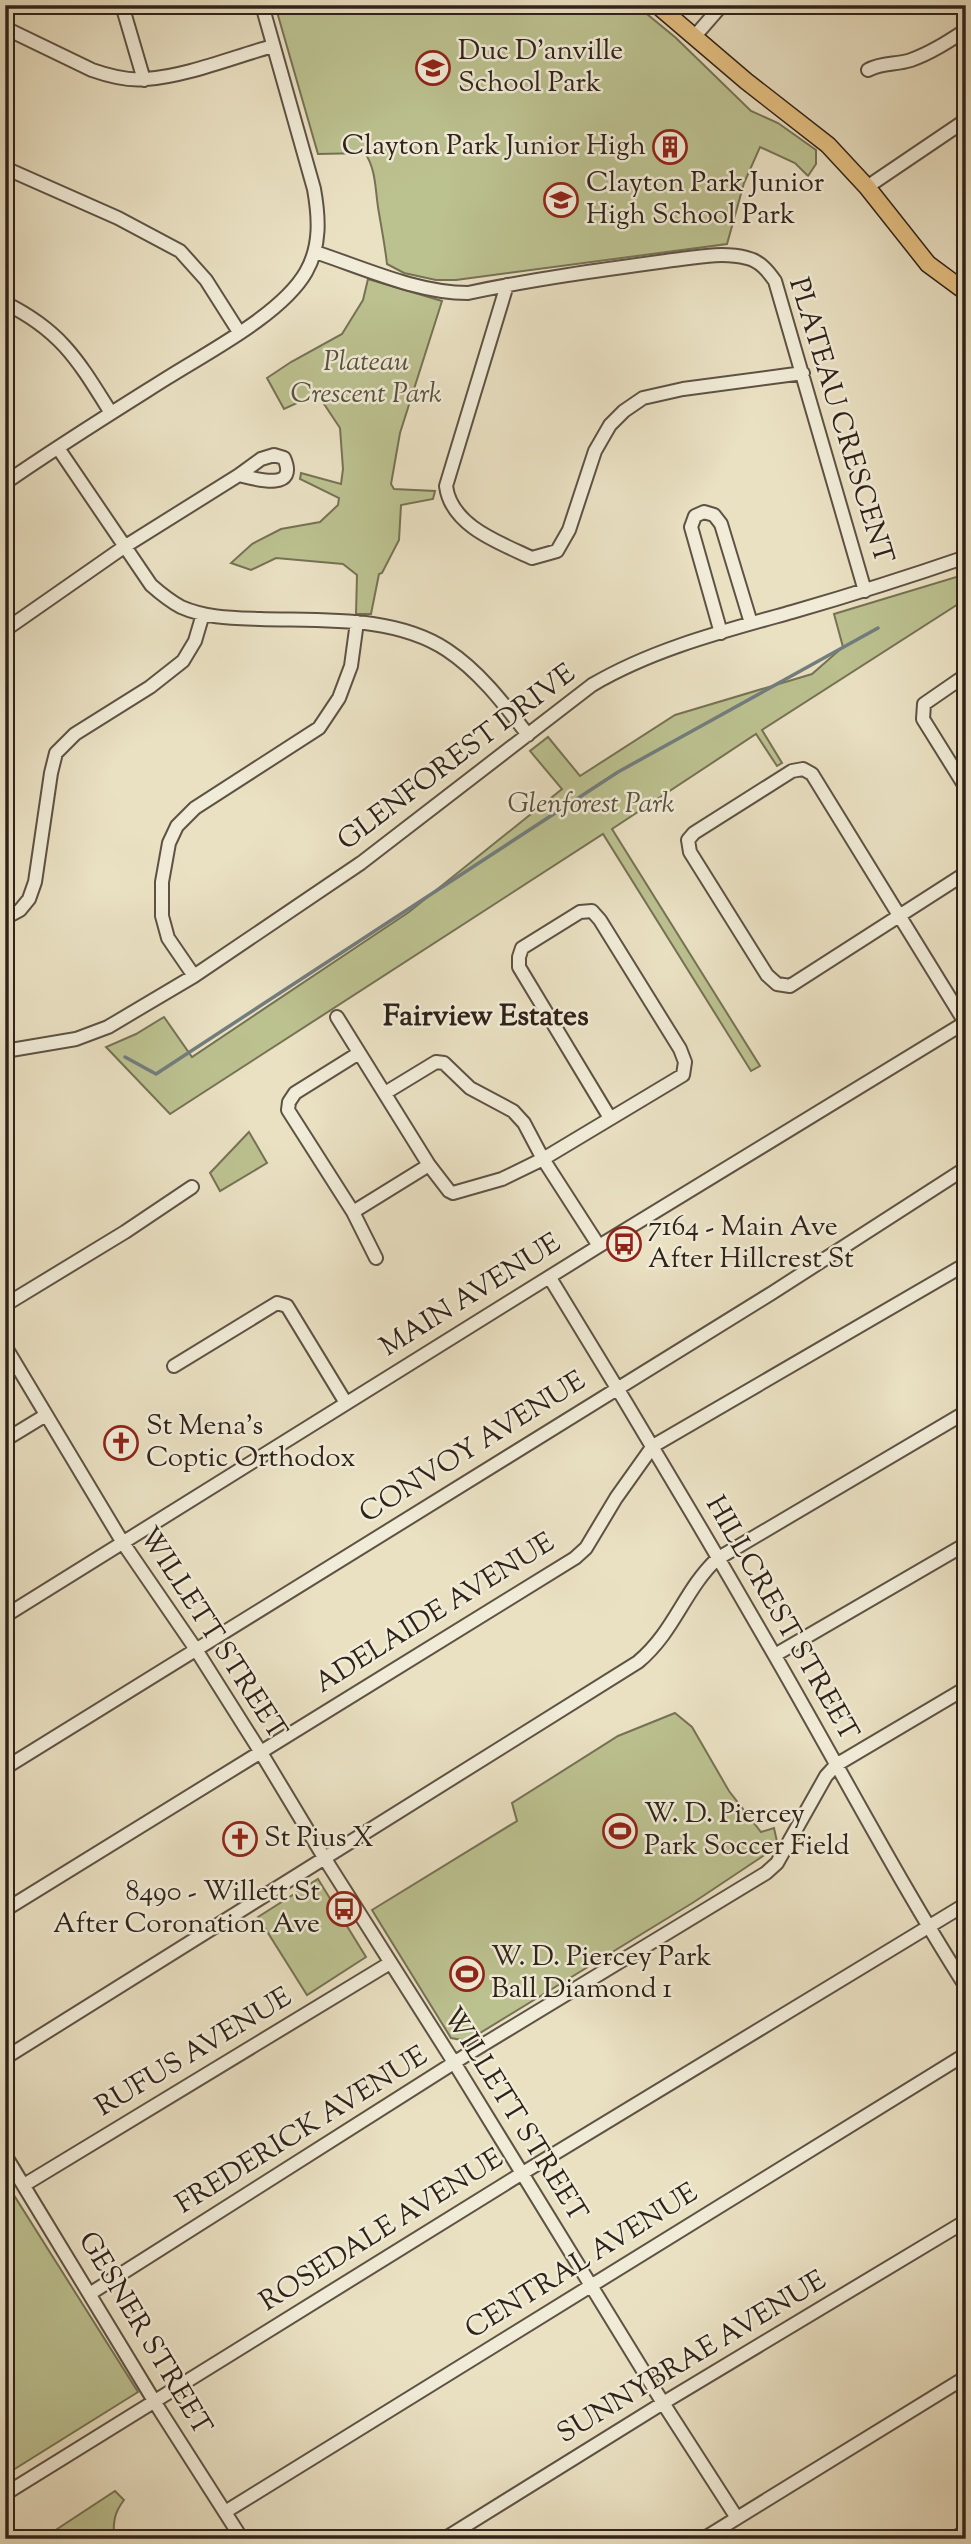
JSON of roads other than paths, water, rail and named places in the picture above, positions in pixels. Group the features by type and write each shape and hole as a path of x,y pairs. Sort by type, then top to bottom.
{"main road":[{"path":"657,5 746,81 828,145 867,187 928,264 966,292"}],"street":[{"path":"99,5 109,8 115,5"},
{"path":"122,5 144,80"},
{"path":"6,480 239,332 291,292 306,273 315,252 318,210 262,5"},
{"path":"695,36 722,5"},
{"path":"5,28 92,70 144,80 273,46"},
{"path":"868,70 885,63 901,63 915,59 966,30"},
{"path":"867,187 966,120"},
{"path":"5,168 130,224 180,251 206,280 239,332"},
{"name":"PLATEAU CRESCENT","path":"315,252 449,293 468,293 705,256 749,258 765,267 775,281 866,591"},
{"path":"507,285 446,486 448,499 464,520 495,541 532,558 557,551 569,530 595,451 610,425 643,398 683,389 803,373"},
{"path":"5,303 26,313 55,333 75,355 111,413"},
{"path":"58,448 151,585 182,607 227,618 357,622 403,631 445,649 470,667 494,691 528,735"},
{"path":"5,630 124,547 239,475"},
{"path":"721,633 691,527 695,516 704,512 714,515 721,524 751,623"},
{"name":"GLENFOREST DRIVE","path":"5,1051 76,1038 108,1027 194,976 361,863 592,685 621,668 660,652 866,591 966,557"},
{"path":"5,918 20,910 29,899 35,882 56,753 75,734 167,675 183,661 195,641 203,614"},
{"path":"194,976 168,938 162,916 162,882 169,844 177,827 195,808 319,728 339,698 351,666 357,622"},
{"path":"966,675 923,704 923,719 966,788"},
{"path":"966,873 899,915 790,985 777,984 767,975 690,852 688,840 694,833 792,771 803,769 812,774 899,915 966,1023"},
{"path":"337,1017 429,1165 449,1191 453,1193 502,1179 543,1159 683,1074 685,1062 680,1049 592,911 580,912 522,948 519,967 610,1118"},
{"name":"MAIN AVENUE","path":"5,1616 599,1246 966,1023"},
{"path":"359,1053 295,1093 289,1102 288,1110 354,1212 376,1258"},
{"path":"385,1093 436,1062 444,1063 470,1087 513,1111 524,1123 543,1159 599,1246"},
{"path":"354,1212 429,1165"},
{"name":"CONVOY AVENUE","path":"5,1768 772,1293 966,1168"},
{"path":"5,1305 125,1232 192,1187"},
{"name":"ADELAIDE AVENUE","path":"5,1910 575,1558 586,1548 653,1446 966,1264"},
{"name":"HILLCREST STREET","path":"550,1278 653,1446 775,1655 928,1928 966,1987"},
{"path":"173,1366 277,1303 287,1306 346,1403"},
{"name":"WILLETT STREET","path":"5,1346 122,1543 195,1648 260,1751 590,2286 737,2518"},
{"path":"5,2058 638,1662 663,1638 697,1581 717,1559 966,1412"},
{"path":"5,1440 46,1415"},
{"path":"775,1655 966,1544"},
{"name":"FREDERICK AVENUE","path":"91,2293 766,1872 777,1863 826,1776 836,1765 966,1688"},
{"name":"ROSEDALE AVENUE","path":"5,2494 521,2174 966,1904"},
{"name":"RUFUS AVENUE","path":"24,2185 390,1963"},
{"name":"CENTRAL AVENUE","path":"225,2512 966,2054"},
{"name":"GESNER STREET","path":"5,2155 242,2539"},
{"name":"SUNNYBRAE AVENUE","path":"444,2539 663,2403 966,2221"},
{"path":"704,2539 966,2377"},
{"path":"953,2539 966,2531"}],"waterway":[{"path":"125,1057 156,1074 618,772 878,628"}],"place":[{"name":"Duc D'anville School Park","path":"433,68"},
{"name":"Clayton Park Junior High","path":"670,147"},
{"name":"Clayton Park Junior High School Park","path":"561,200"},
{"name":"7164 - Main Ave After Hillcrest St","path":"624,1244"},
{"name":"St Mena's Coptic Orthodox","path":"121,1443"},
{"name":"W. D. Piercey Park Soccer Field","path":"620,1831"},
{"name":"St Pius X","path":"240,1839"},
{"name":"8490 - Willett St After Coronation Ave","path":"344,1909"},
{"name":"W. D. Piercey Park Ball Diamond 1","path":"467,1974"}],"district":[{"name":"Fairview Estates","path":"486,1017"}],"park label":[{"name":"Plateau Crescent Park","path":"366,379"},
{"name":"Glenforest Park","path":"591,805"}]}
